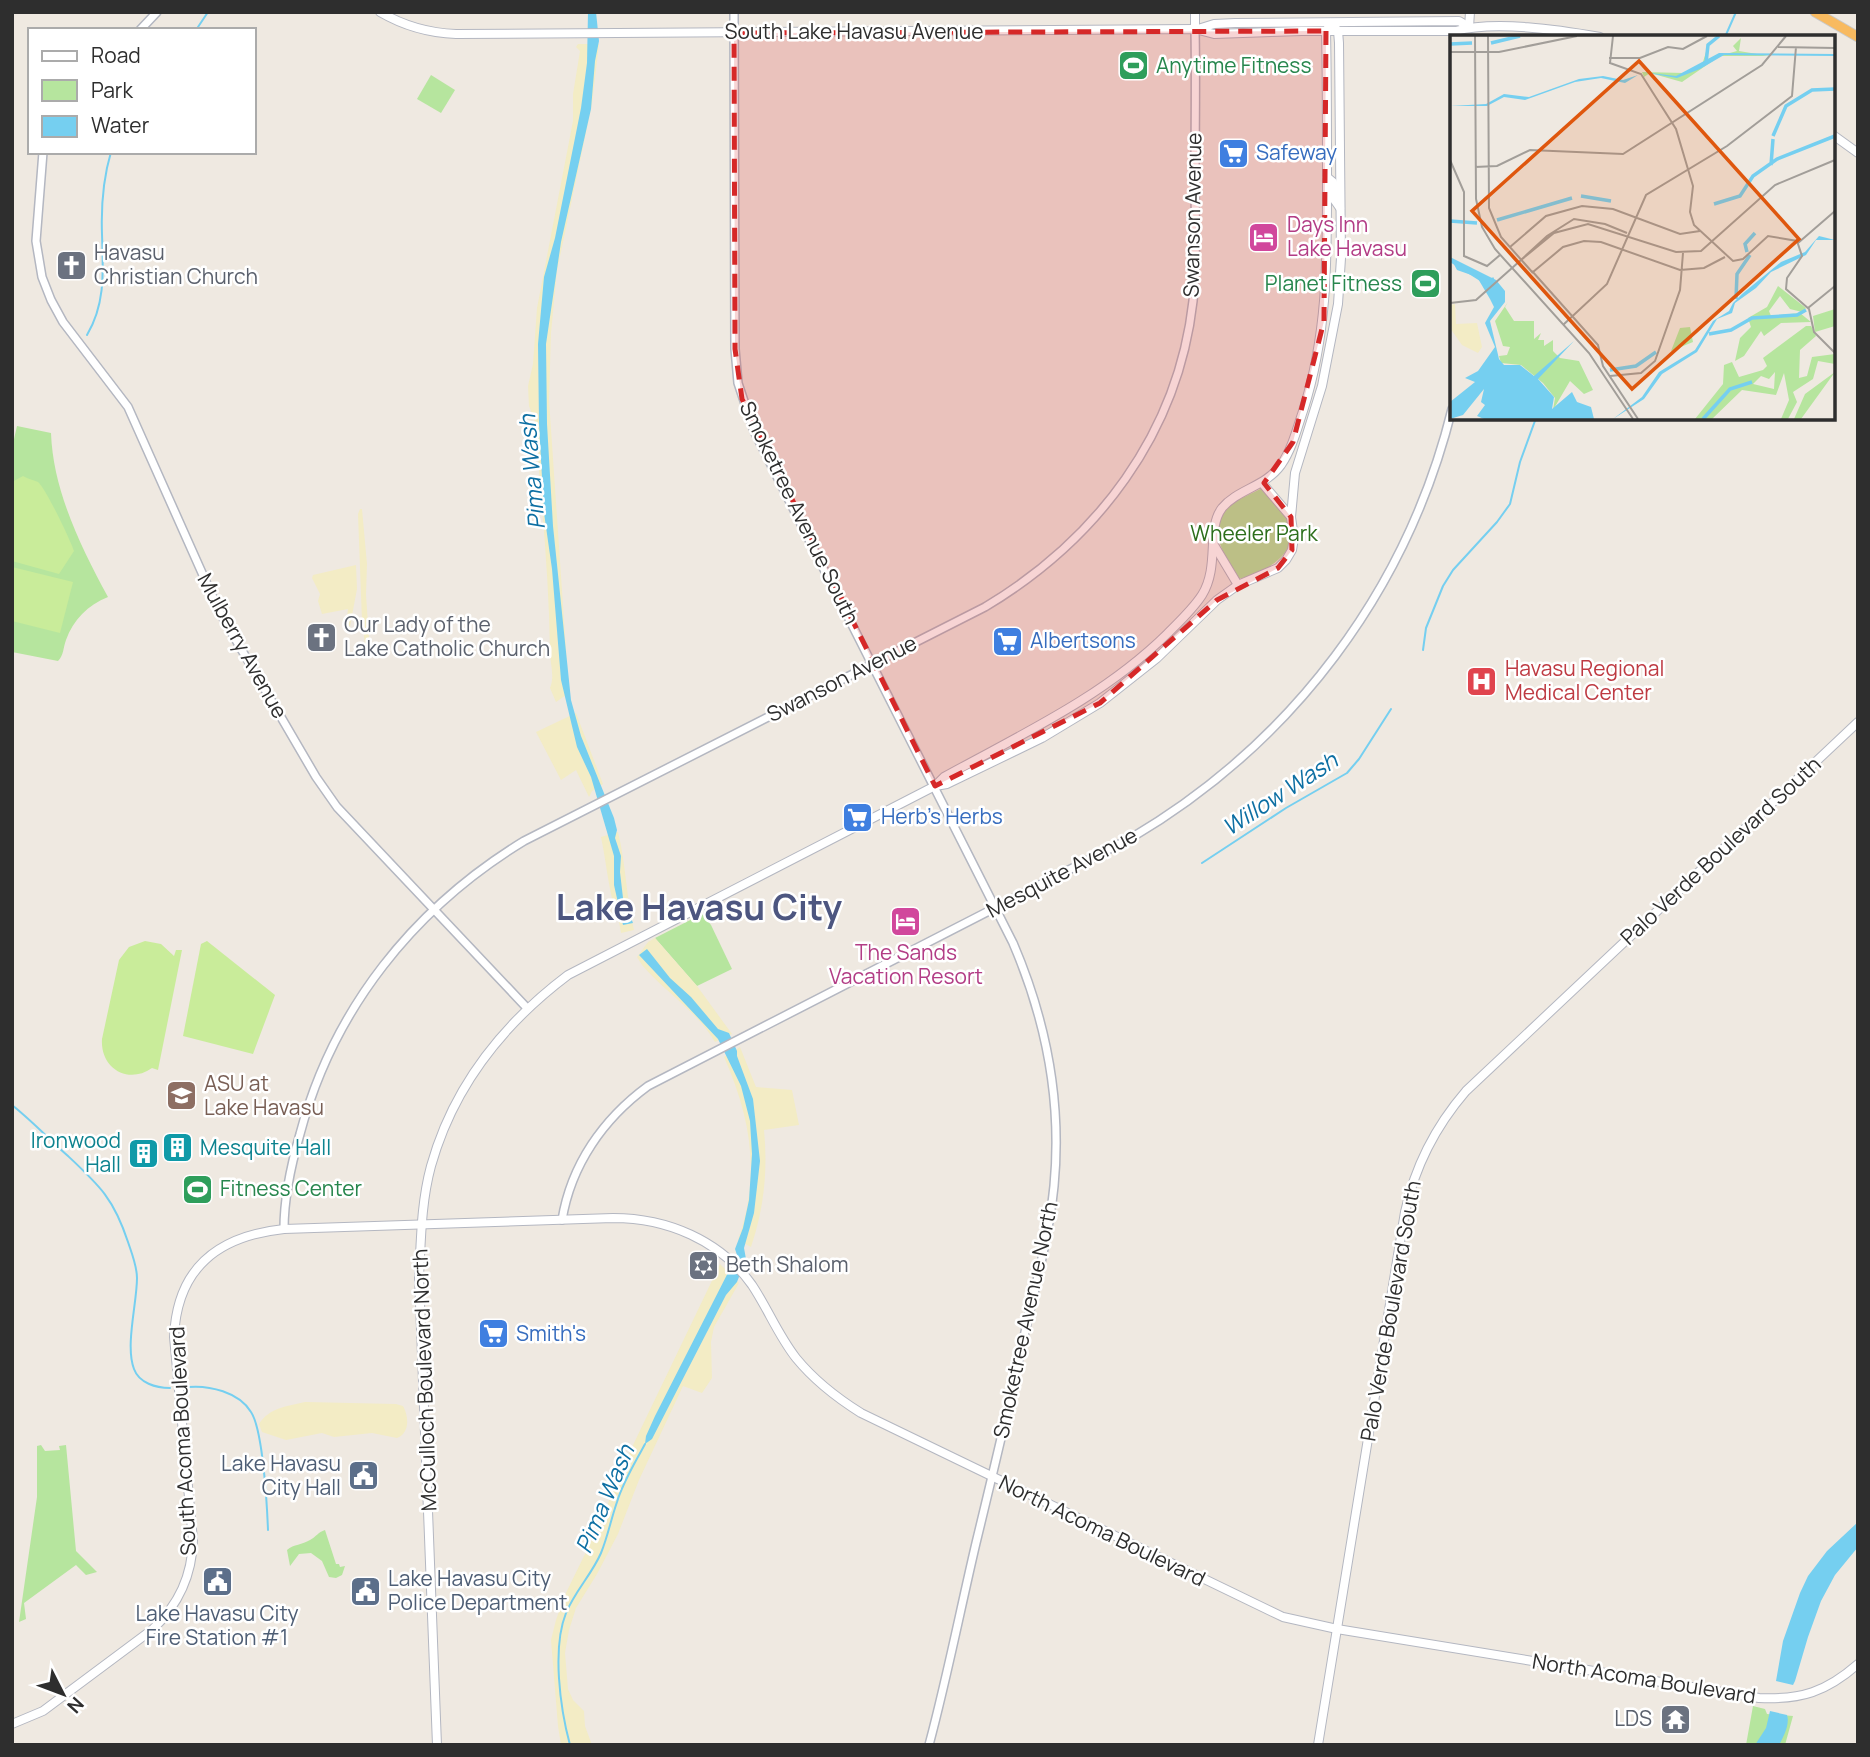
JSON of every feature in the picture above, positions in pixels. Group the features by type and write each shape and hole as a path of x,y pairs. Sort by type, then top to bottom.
{"highway":[{"path":"1815,12 1858,37"}],"main road":[{"name":"South Lake Havasu Avenue","path":"380,12 411,27 446,33 1195,29 1214,34 1332,29 1469,32 1538,29 1584,35"},
{"name":"Swanson Avenue","path":"1195,12 1195,29"},
{"path":"1469,12 1469,32"},
{"path":"935,786 944,777 1062,714 1133,665 1193,606 1208,582 1213,561 1214,528 1222,508 1262,483 1280,466 1293,442 1317,362 1324,321 1327,272 1326,96 1332,29"},
{"path":"935,786 947,784 1042,738 1100,703 1174,643 1211,605 1238,585 1272,570 1286,560 1294,538 1291,517 1295,473 1322,386 1338,304 1340,131 1332,29"},
{"path":"1326,96 1331,105 1332,128 1340,131"},
{"path":"1835,136 1858,153"},
{"path":"1327,177 1333,182 1333,198 1340,209"},
{"path":"1262,483 1291,517"},
{"path":"1214,545 1238,585"},
{"path":"1042,738 1045,730 1061,720 1062,714"},
{"name":"Palo Verde Boulevard South","path":"1318,1745 1405,1212 1414,1177 1431,1139 1466,1091 1858,722"},
{"name":"McCulloch Boulevard North","path":"437,1745 419,1278 421,1225 431,1167 447,1122 484,1058 527,1008 568,975 588,962 935,786"},
{"name":"North Acoma Boulevard","path":"421,1225 640,1219 673,1227 699,1238 722,1254 743,1274 798,1361 826,1388 861,1413 1268,1611 1298,1622 1759,1698 1780,1699 1810,1694 1835,1682 1858,1664"},
{"name":"South Acoma Boulevard","path":"12,1724 43,1711 153,1629 167,1616 177,1601 188,1574 193,1540 174,1337 178,1307 194,1273 216,1251 241,1237 257,1232 421,1225"}],"street":[{"path":"142,28 157,12"},
{"name":"Smoketree Avenue South","path":"734,12 735,349 738,383 754,431 935,786"},
{"path":"1331,12 1332,29"},
{"name":"Swanson Avenue","path":"284,1229 292,1162 310,1099 328,1054 351,1010 379,970 433,909 503,854 985,607 1015,589 1047,565 1093,521 1115,494 1152,435 1178,371 1193,303 1195,29"},
{"name":"Mulberry Avenue","path":"43,154 36,241 42,277 63,321 128,407 219,611 316,778 342,813 527,1008"},
{"name":"Mesquite Avenue","path":"562,1220 570,1185 589,1147 615,1114 648,1086 1112,849 1168,815 1237,763 1298,703 1342,649 1390,572 1427,490 1450,415"},
{"name":"Smoketree Avenue North","path":"929,1745 993,1478 1046,1239 1054,1187 1056,1131 1050,1065 1035,1001 1022,963 935,786"}],"highlighted area":[{"path":"1326,31 1324,321 1293,442 1264,483 1291,517 1292,550 1278,568 1217,600 1100,703 935,786 742,399 735,349 734,33"}],"green space":[{"path":"431,75 455,90 441,113 417,99"},
{"path":"17,426 51,433 57,476 70,518 108,597 88,609 77,620 58,661 12,652 12,448"},
{"path":"23,476 41,486 74,551 59,574 12,561 12,482"},
{"name":"Wheeler Park","path":"1262,488 1287,517 1291,540 1287,550 1271,566 1238,579 1219,541 1219,522 1232,504"},
{"path":"12,567 73,582 60,633 12,621"},
{"path":"702,914 711,925 732,969 697,986 655,938"},
{"path":"145,941 161,944 174,956 176,950 182,950 158,1070 152,1068 134,1075 125,1074 117,1071 106,1058 102,1039 119,960 129,947"},
{"path":"207,941 275,995 253,1054 183,1036 201,944"},
{"path":"41,1445 45,1451 60,1450 59,1446 66,1445 76,1551 97,1572 86,1575 76,1565 24,1603 26,1619 19,1622 37,1497 37,1446"},
{"path":"325,1530 336,1564 345,1566 342,1575 329,1577 322,1561 311,1553 299,1554 290,1566 287,1550 307,1542"},
{"path":"1753,1706 1765,1709 1767,1714 1793,1716 1785,1745 1746,1745"}],"sand":[{"path":"578,44 599,44 592,104 557,271 551,333 549,400 569,693 556,702 550,688 552,674 544,537 535,422 529,406 528,386 533,364 537,308 573,121 573,94 580,51 576,47"},
{"path":"360,509 367,564 370,652 366,652 362,621"},
{"path":"356,565 357,589 350,626 344,628 342,620 347,617 348,609 322,614 318,601 320,594 312,578 313,575"},
{"path":"576,713 603,784 592,791 589,797 576,770 561,780 536,732"},
{"path":"618,832 634,930 621,933 601,837"},
{"path":"655,938 697,986 732,1034 715,1042 690,1011 642,965 637,957 648,942"},
{"path":"740,1047 756,1087 792,1090 799,1125 764,1130 764,1189 751,1247 738,1240 749,1193 750,1147 741,1102 724,1057"},
{"path":"720,1264 739,1283 714,1327 711,1342 712,1378 702,1393 683,1386 639,1480 618,1534 576,1608 569,1630 565,1653 568,1689 573,1700 584,1711 585,1726 592,1745 561,1745 551,1640 556,1620 634,1443"},
{"path":"305,1402 396,1404 403,1406 405,1410 406,1429 397,1438 372,1433 334,1437 322,1433 286,1440 262,1432 259,1424 268,1414 279,1408"}],"water":[{"path":"588,12 596,12 599,41 591,109 561,242 546,344 547,424 553,526 571,700 581,736 617,830 615,838 621,856 623,898 633,923 623,925 614,885 614,856 591,777 577,747 561,680 552,569 544,513 539,424 538,344 544,277 555,238 581,108 587,63"},
{"path":"647,949 718,1029 729,1033 753,1099 760,1161 754,1213 744,1248 746,1259 737,1282 726,1295 652,1439 645,1444 655,1416 737,1255 735,1249 749,1200 752,1154 750,1121 741,1086 718,1039 639,955"},
{"path":"1858,1522 1858,1547 1835,1575 1821,1601 1793,1685 1776,1681 1783,1641 1808,1576 1827,1551"},
{"path":"1770,1711 1787,1715 1785,1734 1779,1745 1755,1745 1766,1728"}],"waterway":[{"path":"197,28 208,12"},
{"name":"Willow Wash","path":"1726,35 1736,12"},
{"path":"87,335 97,311 102,286 102,203 110,154"},
{"name":"Willow Wash","path":"1423,650 1426,628 1443,586 1453,570 1510,504 1520,462 1535,420"},
{"name":"Willow Wash","path":"1202,863 1286,808 1347,773 1391,709"},
{"path":"12,1105 89,1176 111,1204 123,1227 137,1274 131,1337 134,1369 136,1374 149,1384 170,1388"},
{"path":"188,1387 223,1391 239,1399 251,1412 259,1435 268,1530"},
{"name":"Pima Wash","path":"570,1745 559,1678 562,1627 570,1605 601,1553 620,1495 645,1444"}],"place":[{"name":"Anytime Fitness","path":"1133,66"},
{"name":"Safeway","path":"1233,153"},
{"name":"Days Inn Lake Havasu","path":"1264,237"},
{"name":"Havasu Christian Church","path":"71,265"},
{"name":"Planet Fitness","path":"1425,284"},
{"name":"Our Lady of the Lake Catholic Church","path":"321,637"},
{"name":"Albertsons","path":"1007,641"},
{"name":"Havasu Regional Medical Center","path":"1482,681"},
{"name":"Herb's Herbs","path":"858,817"},
{"name":"The Sands Vacation Resort","path":"906,921"},
{"name":"ASU at Lake Havasu","path":"181,1096"},
{"name":"Mesquite Hall","path":"177,1148"},
{"name":"Ironwood Hall","path":"144,1153"},
{"name":"Fitness Center","path":"197,1189"},
{"name":"Beth Shalom","path":"703,1265"},
{"name":"Smith's","path":"493,1334"},
{"name":"Lake Havasu City Hall","path":"364,1476"},
{"name":"Lake Havasu City Fire Station #1","path":"217,1582"},
{"name":"Lake Havasu City Police Department","path":"365,1591"},
{"name":"LDS","path":"1675,1719"}],"district":[{"name":"Lake Havasu City","path":"699,908"}]}
